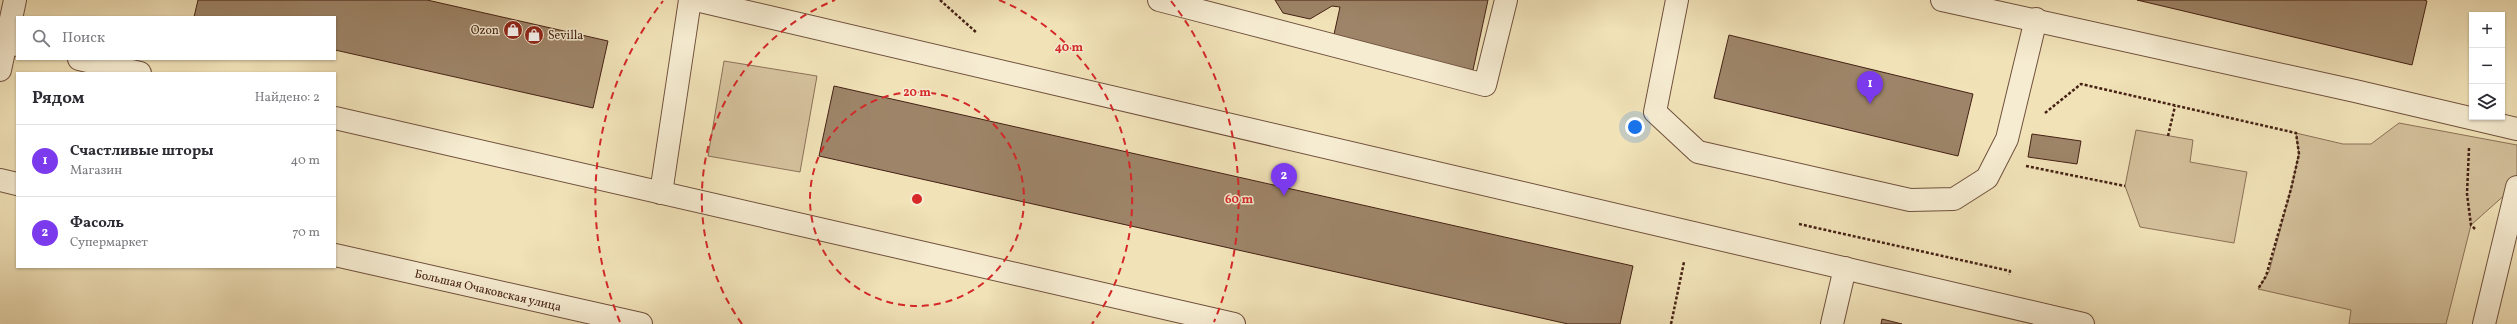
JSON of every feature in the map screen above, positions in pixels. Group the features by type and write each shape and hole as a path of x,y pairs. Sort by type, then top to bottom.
{"street":[{"path":"0,70 11,43 15,0"},
{"path":"661,193 690,0"},
{"path":"696,0 2083,324"},
{"path":"1159,0 1485,86 1506,0"},
{"path":"1677,0 1655,112 1698,152 1910,200 1954,199 1987,178 2007,139 2036,20"},
{"path":"1942,0 2469,118"},
{"path":"83,60 136,72"},
{"path":"336,118 1234,324"},
{"path":"2477,120 2517,130"},
{"path":"0,180 16,184"},
{"path":"2484,324 2509,253 2517,187"},
{"name":"Большая Очаковская улица","path":"336,255 641,324"},
{"path":"1832,324 1845,268"}],"path":[{"path":"940,0 982,38"},
{"path":"2015,109 2044,113 2080,84 2296,133 2299,154 2291,189 2266,276 2258,289"},
{"path":"2168,136 2175,106"},
{"path":"2477,120 2470,136 2467,194 2471,225 2509,253"},
{"path":"1996,160 2125,186"},
{"path":"1671,324 1690,232"}],"shaded area":[{"path":"724,61 817,76 800,172 708,156"},
{"path":"2399,123 2517,145 2517,184 2471,225 2446,324 2349,324 2351,310 2258,289 2269,272 2291,189 2299,154 2296,133 2343,144 2371,144"},
{"path":"2136,130 2193,140 2190,162 2247,172 2234,243 2140,227 2125,186"}],"building":[{"path":"198,0 427,0 608,41 593,108 336,50 336,16 194,16"},
{"path":"1275,0 1488,0 1473,70 1333,39 1340,7 1332,6 1310,19 1283,13"},
{"path":"2137,0 2424,0 2427,1 2412,65"},
{"path":"1729,35 1973,94 1958,156 1714,98"},
{"path":"834,86 1633,266 1620,324 1568,324 819,156"},
{"path":"2032,134 2081,141 2077,164 2028,157"},
{"path":"1882,319 1902,324 1881,324"}],"place":[{"name":"Ozon","path":"513,30"},
{"name":"Sevilla","path":"534,35"},
{"name":"Счастливые шторы","path":"1870,104"},
{"name":"Фасоль","path":"1284,196"}]}
